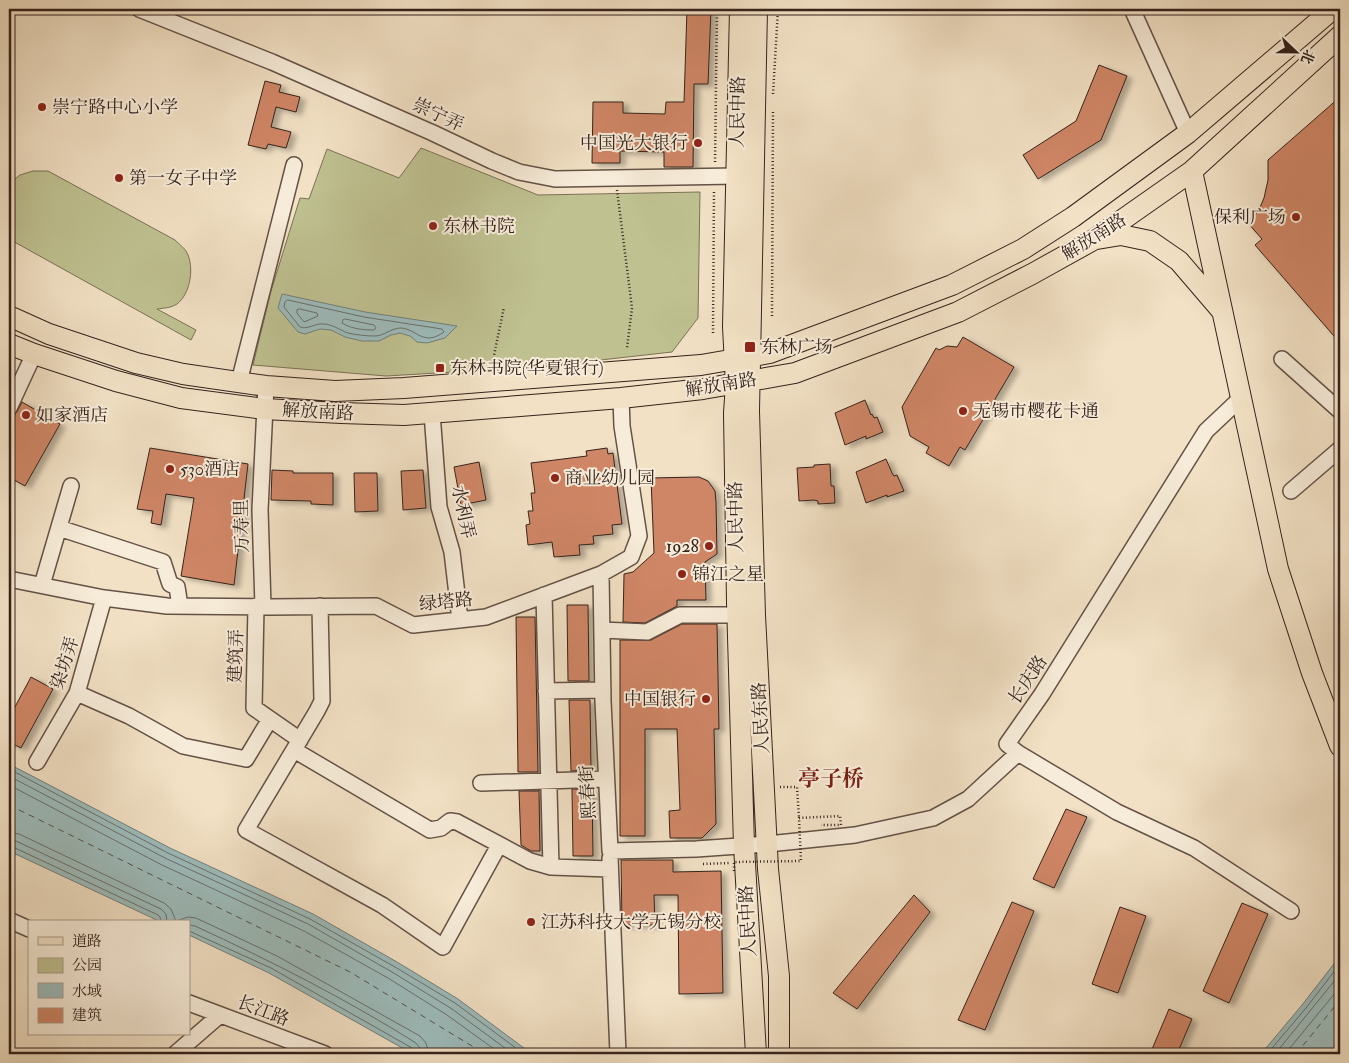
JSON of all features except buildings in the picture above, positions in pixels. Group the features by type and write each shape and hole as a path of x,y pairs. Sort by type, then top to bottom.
{"main road":[{"name":"人民中路","path":"740,9 733,327 743,357"},
{"name":"人民中路","path":"743,382 758,9"},
{"name":"解放南路","path":"9,316 49,334 136,363 183,374 266,386 336,391 404,388 701,365 770,353 952,285 1022,249 1073,217 1188,133 1333,9"},
{"name":"解放南路","path":"9,344 116,381 181,398 264,409 404,415 703,390 796,373 958,312 1095,239 1192,171 1340,36"},
{"path":"1192,171 1278,570 1312,673 1340,746"},
{"path":"1095,239 1121,235 1150,241 1179,261 1222,312"},
{"name":"人民东路","path":"743,382 749,411 746,615 779,976 779,1054"},
{"name":"人民中路","path":"746,615 739,854 756,1054"}],"street":[{"name":"崇宁弄","path":"138,9 272,62 518,172 555,179 737,176"},
{"path":"1132,9 1188,133"},
{"path":"239,382 294,166"},
{"path":"9,408 34,354"},
{"path":"1282,358 1340,411"},
{"name":"万寿里","path":"260,606 260,510 266,386"},
{"name":"绿塔路","path":"9,579 104,598 180,606 376,606 413,625 486,617 601,574 631,557 639,536 622,426 621,398"},
{"name":"长庆路","path":"1018,754 1007,744 1042,694 1206,431 1241,398"},
{"name":"水利弄","path":"432,413 439,507 452,552 460,620"},
{"path":"1291,491 1340,450"},
{"path":"42,585 70,486"},
{"path":"59,528 163,562 170,584 177,587 180,606"},
{"name":"熙春街","path":"601,574 606,778 618,1054"},
{"path":"544,595 551,867"},
{"name":"染坊弄","path":"37,762 77,693 104,598"},
{"name":"建筑弄","path":"260,606 254,708 270,719"},
{"path":"320,606 322,701 246,830 382,905 443,947 499,845"},
{"path":"602,630 647,632 680,615 746,615"},
{"path":"546,691 603,690"},
{"path":"77,693 129,716 184,746 246,759 270,719 297,745 430,830 442,828 450,821 457,822 530,861 551,867 610,869"},
{"path":"610,850 696,849 739,854 768,844 855,835 932,818 968,799 1018,754 1117,812 1194,848 1291,911"},
{"path":"481,783 606,778"},
{"path":"9,920 28,929"},
{"name":"长江路","path":"190,1003 325,1054"},
{"path":"175,1054 220,1015"}],"path":[{"name":"人民中路","path":"773,98 778,9"},
{"name":"人民中路","path":"772,316 773,108"},
{"path":"615,179 632,308 627,348"},
{"path":"490,381 504,307"},
{"path":"696,864 739,854 801,860 797,787"},
{"path":"799,818 840,816 840,825 821,825"},
{"path":"734,871 739,854"}],"green space":[{"path":"421,148 538,195 700,192 698,318 672,352 538,367 386,376 253,365 271,291 300,198 309,199 327,149 399,178"},
{"path":"33,171 48,171 175,240 184,249 188,255 191,268 188,288 177,304 157,309 196,330 191,340 9,239 9,184 20,175"}],"water":[{"path":"282,294 365,312 457,326 445,338 427,343 417,342 410,336 400,333 379,341 362,341 345,337 331,330 320,329 305,334 298,332 278,308"},
{"path":"9,764 170,848 313,914 458,999 532,1054 413,1054 269,973 190,935 190,920 157,920 9,851"},
{"path":"1340,956 1340,1054 1261,1054 1302,1005"}],"ferry route":[{"path":"9,805 350,972 472,1046 482,1054"},
{"path":"1296,1054 1340,1000"}],"place":[{"name":"崇宁路中心小学","path":"42,107"},
{"name":"中国光大银行","path":"698,143"},
{"name":"第一女子中学","path":"119,178"},
{"name":"保利广场","path":"1296,217"},
{"name":"东林书院","path":"433,226"},
{"name":"东林广场","path":"750,347"},
{"name":"东林书院(华夏银行)","path":"440,368"},
{"name":"无锡市樱花卡通","path":"963,411"},
{"name":"如家酒店","path":"26,415"},
{"name":"530酒店","path":"170,469"},
{"name":"商业幼儿园","path":"555,478"},
{"name":"1928","path":"709,546"},
{"name":"锦江之星","path":"682,574"},
{"name":"中国银行","path":"706,699"},
{"name":"江苏科技大学无锡分校","path":"531,922"}],"district":[{"name":"亭子桥","path":"831,779"}]}
